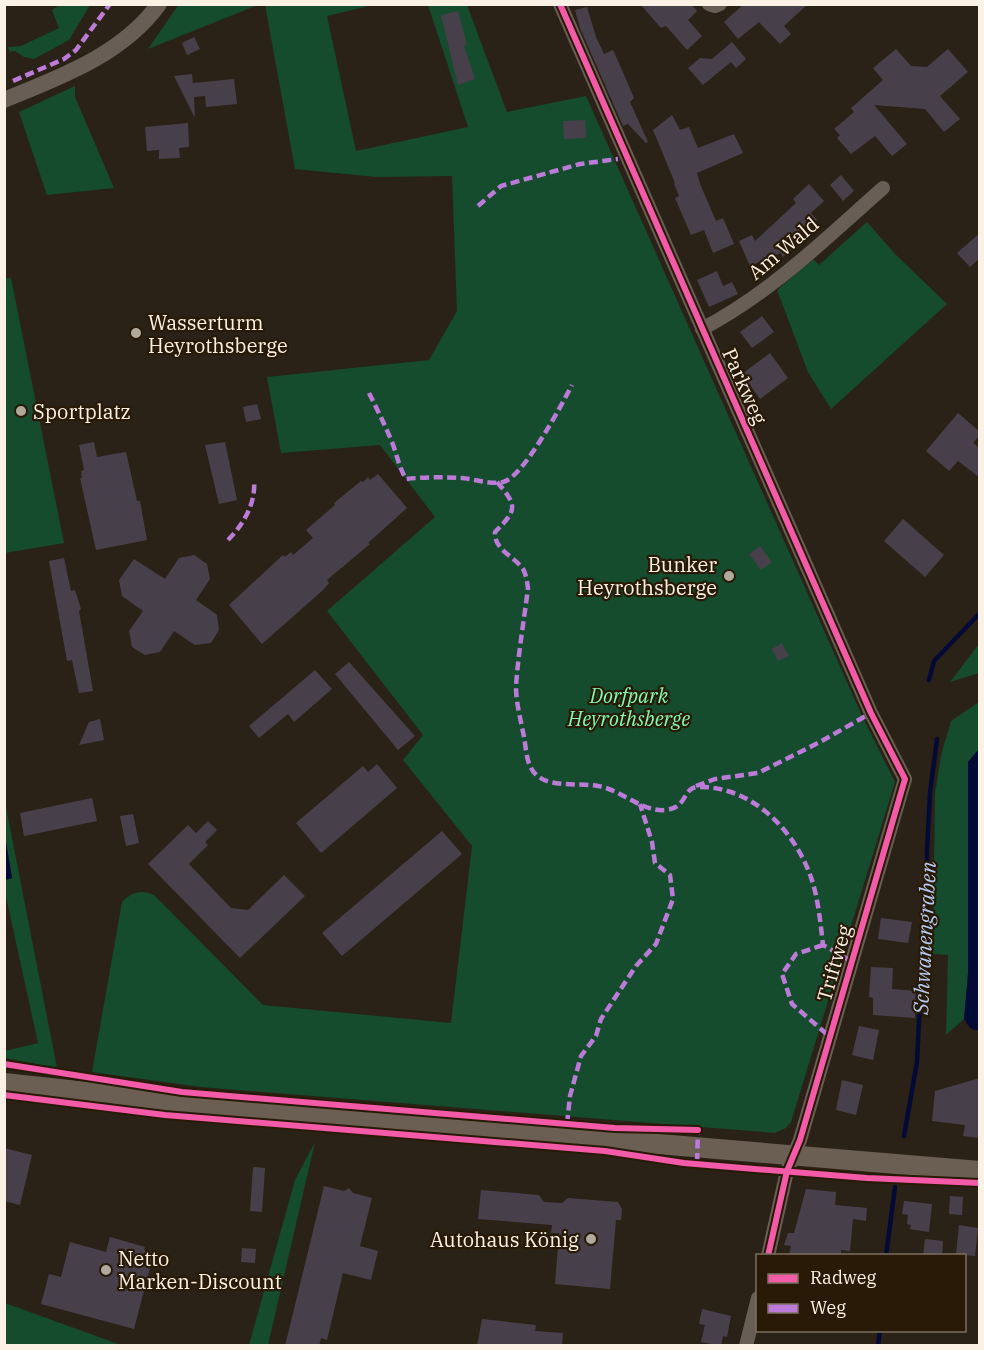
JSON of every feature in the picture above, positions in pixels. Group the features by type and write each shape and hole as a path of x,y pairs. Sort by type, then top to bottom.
{"main road":[{"path":"4,1083 254,1110 980,1171"}],"street":[{"path":"4,100 99,57 141,25 159,4"},
{"name":"Parkweg","path":"560,4 872,713 905,779"},
{"path":"710,4 720,4"},
{"name":"Am Wald","path":"702,329 747,303 773,284 883,188"},
{"name":"Triftweg","path":"768,1254 787,1172 800,1140 905,779"},
{"path":"746,1346 756,1306"}],"green space":[{"path":"179,4 258,4 258,5 148,49"},
{"path":"58,5 90,5 69,40 34,59 24,57 15,51 10,52 8,47 21,46 59,28 52,10"},
{"name":"Dorfpark Heyrothsberge","path":"265,5 373,5 327,16 356,151 468,127 428,5 467,5 507,112 586,96 863,718 895,782 791,1122 786,1128 775,1133 201,1087 92,1072 122,902 129,896 141,892 154,895 263,1005 451,1023 472,846 403,760 423,735 327,611 435,517 380,445 281,453 267,377 429,360 457,311 452,176 376,177 295,169"},
{"path":"75,86 75,97 114,188 47,195 19,112"},
{"path":"867,222 894,253 947,304 831,409 808,372 777,290 813,259 819,265"},
{"name":"Sportplatz","path":"11,278 64,543 5,553 4,279"},
{"path":"979,644 979,673 950,682"},
{"path":"979,702 979,749 968,762 968,974 964,1019 946,1035 948,955 933,954 935,794 941,755 951,721"},
{"path":"4,797 57,1068 5,1058 5,1051 38,1043 5,892 5,880 12,878 5,836"},
{"path":"315,1142 268,1345 249,1345 295,1180"},
{"path":"5,1303 121,1345 5,1345"}],"shaded area":[{"path":"979,749 980,1030 974,1030 964,1019 968,974 968,762"},
{"path":"5,836 12,878 4,880"}],"building":[{"path":"640,4 691,4 697,11 688,20 702,36 687,50 666,26 661,28"},
{"path":"744,4 808,4 784,26 791,34 780,44 759,22 738,39 724,22"},
{"path":"587,7 604,54 613,50 622,70 634,98 630,102 648,142 646,143 628,124 623,126 580,28 575,10"},
{"path":"458,11 467,45 464,46 475,79 458,85 441,15"},
{"path":"194,37 200,49 187,55 182,43"},
{"path":"732,42 746,59 736,68 731,62 703,85 688,68 700,58 712,59"},
{"path":"896,49 911,66 927,67 948,49 968,72 940,96 960,119 944,132 925,109 874,105 907,144 892,156 875,136 851,154 837,138 840,135 834,129 854,112 851,108 883,80 873,68"},
{"path":"192,74 193,83 234,79 237,104 206,107 205,96 194,97 195,118 174,76"},
{"path":"672,115 680,130 689,127 698,148 734,134 743,153 697,173 716,221 723,218 734,244 713,253 704,230 691,235 675,198 679,196 675,183 653,130"},
{"path":"585,120 586,138 564,139 563,121"},
{"path":"188,123 189,147 179,148 180,158 159,159 159,150 147,151 145,127"},
{"path":"841,175 854,191 843,201 830,185"},
{"path":"809,184 824,201 811,213 817,220 804,231 808,235 783,257 781,253 750,266 739,241 752,235 755,241 796,203 793,199"},
{"path":"980,233 980,258 970,267 957,253"},
{"path":"717,271 723,286 732,282 738,294 709,307 697,280"},
{"path":"762,316 774,332 752,348 740,332"},
{"path":"770,353 788,378 760,399 742,374"},
{"path":"257,404 261,419 246,422 243,407"},
{"path":"958,413 980,432 973,443 980,448 980,478 958,461 949,471 926,451"},
{"path":"94,442 97,457 126,452 137,501 140,501 147,540 96,550 80,478 82,478 81,471 84,470 79,445"},
{"path":"225,442 237,500 219,504 205,445"},
{"path":"378,474 407,508 368,543 370,544 327,580 329,583 323,590 262,644 229,605 283,555 285,557 291,552 293,555 313,538 306,530 335,505 334,503 361,481 363,482 368,477 370,480"},
{"path":"903,519 944,555 925,577 884,541"},
{"path":"760,546 772,562 761,570 749,554"},
{"path":"194,555 207,564 210,579 196,600 217,615 219,630 211,643 195,645 174,631 160,652 145,655 132,647 129,631 143,611 122,596 119,580 134,559 165,579 179,558"},
{"path":"64,558 71,591 75,590 81,609 79,611 93,691 79,693 72,660 67,661 49,561"},
{"path":"782,643 789,656 778,661 772,649"},
{"path":"349,662 415,736 398,750 335,674"},
{"path":"315,670 332,689 294,722 288,714 259,738 249,726"},
{"path":"100,719 104,740 79,745 89,722"},
{"path":"377,764 397,788 321,853 296,823 363,766 368,772"},
{"path":"92,798 97,821 24,836 20,813"},
{"path":"133,814 139,843 126,846 120,816"},
{"path":"208,821 217,830 205,842 208,845 189,864 231,908 248,910 284,875 305,896 240,958 148,864 188,825 196,833"},
{"path":"442,831 462,854 342,956 322,933"},
{"path":"881,918 912,922 908,943 878,939"},
{"path":"871,967 893,968 892,989 916,991 915,1018 873,1015 873,998 869,997"},
{"path":"859,1026 879,1030 873,1060 852,1055"},
{"path":"980,1078 978,1115 980,1115 980,1138 963,1136 965,1125 932,1121 935,1091"},
{"path":"842,1080 863,1085 856,1115 836,1110"},
{"path":"4,1148 32,1155 20,1205 4,1201"},
{"path":"253,1167 265,1168 262,1212 250,1211"},
{"path":"324,1186 344,1191 349,1188 353,1193 372,1198 360,1246 378,1251 371,1280 343,1273 327,1340 321,1338 319,1346 285,1346"},
{"path":"806,1189 836,1192 835,1205 867,1208 866,1221 853,1219 850,1251 841,1250 841,1254 789,1254 791,1246 784,1245 788,1233 794,1233"},
{"path":"481,1190 539,1195 544,1202 562,1203 568,1198 618,1202 622,1209 621,1220 616,1220 610,1289 555,1284 559,1233 551,1233 552,1225 478,1219"},
{"path":"950,1196 963,1197 962,1215 949,1214"},
{"path":"904,1201 932,1204 929,1232 910,1229 911,1225 907,1224 908,1215 902,1214"},
{"path":"959,1225 978,1228 975,1256 956,1254"},
{"name":"Netto Marken-Discount","path":"110,1237 145,1247 144,1250 154,1253 134,1329 41,1304 49,1274 61,1277 70,1242 106,1252"},
{"path":"925,1239 943,1241 942,1254 923,1254"},
{"path":"242,1248 256,1249 255,1263 241,1262"},
{"path":"702,1309 731,1316 727,1337 723,1336 721,1346 701,1342 705,1325 699,1324"},
{"path":"482,1319 536,1325 535,1331 563,1333 562,1346 477,1346"}],"waterway":[{"name":"Schwanengraben","path":"929,680 934,661 980,613"},
{"name":"Schwanengraben","path":"904,1136 917,1062 921,979 927,932 930,793 937,739"},
{"name":"Schwanengraben","path":"886,1254 895,1187"},
{"name":"Schwanengraben","path":"878,1346 880,1332"}],"marked path":[{"path":"13,81 64,59 76,50 110,4"},
{"path":"478,206 501,186 580,164 618,159"},
{"path":"369,393 406,479 455,478 498,483 511,477 531,455 572,385"},
{"path":"228,540 248,513 253,497 254,480"},
{"path":"497,482 509,497 512,508 508,518 495,532 496,538 501,548 523,569 528,588 516,687 527,757 536,775 543,780 561,784 607,788 657,810 678,806 689,791 697,787 718,789 738,795 756,805 773,818 787,834 809,871 815,891 823,945 851,961"},
{"path":"696,786 715,779 758,773 871,713"},
{"path":"567,1124 570,1096 581,1056 596,1036 601,1019 636,966 656,944 673,899 670,875 655,863 652,842 640,804"},
{"path":"823,945 796,954 782,974 792,1004 829,1036"},
{"path":"694,1130 698,1130 697,1164"}],"cycle path":[{"path":"560,4 871,713 905,779 800,1140 787,1171 768,1254"},
{"path":"4,1064 182,1092 615,1128 698,1130"},
{"path":"4,1095 165,1115 605,1151 684,1163 867,1178 980,1183"}],"place":[{"name":"Wasserturm Heyrothsberge","path":"136,333"},
{"name":"Sportplatz","path":"21,411"},
{"name":"Bunker Heyrothsberge","path":"729,576"},
{"name":"Autohaus König","path":"591,1239"},
{"name":"Netto Marken-Discount","path":"106,1270"}]}
